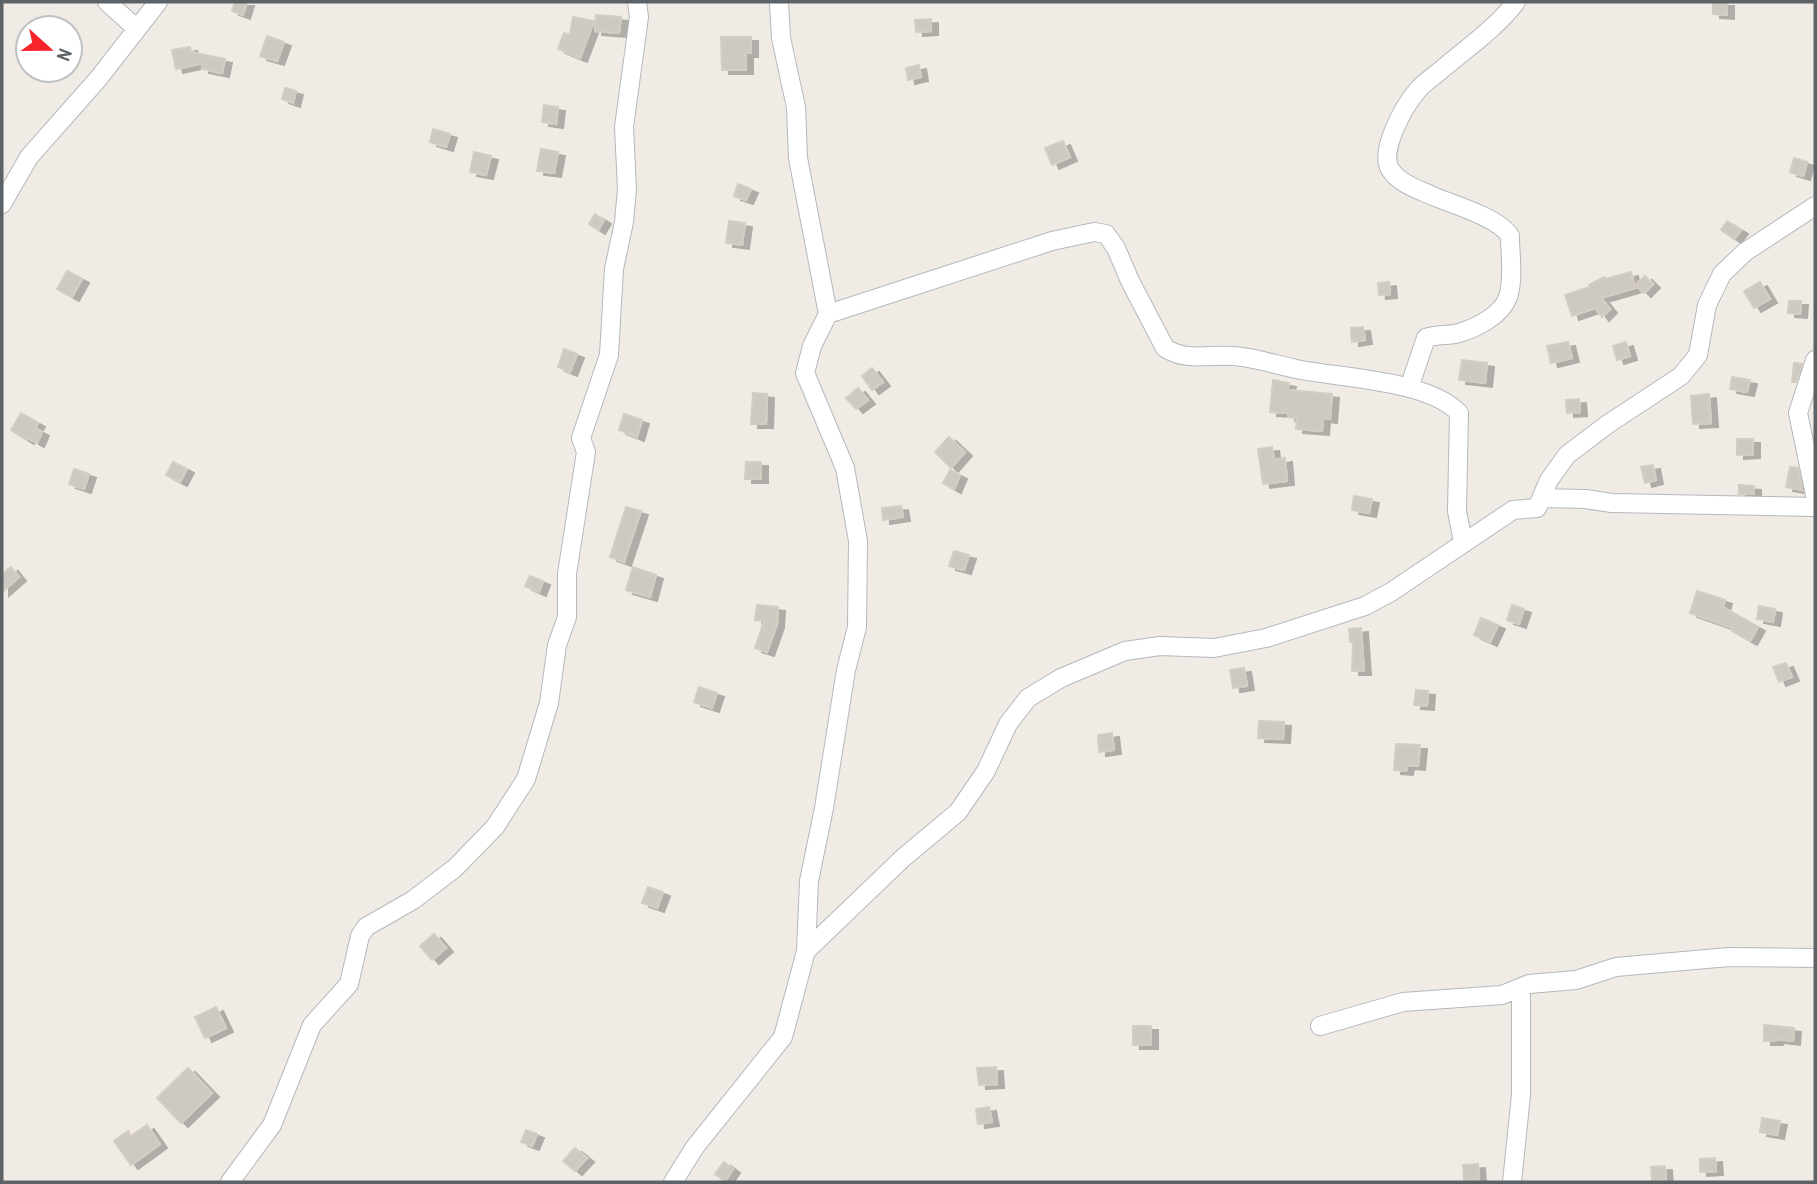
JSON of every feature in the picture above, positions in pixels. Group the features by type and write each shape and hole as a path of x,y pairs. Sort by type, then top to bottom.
{"street":[{"path":"107,2 136,28"},
{"path":"2,204 29,157 98,79 158,2"},
{"path":"230,1182 272,1125 312,1025 349,984 360,936 366,927 413,900 455,868 495,827 526,779 549,703 557,645 567,617 567,574 586,452 581,438 609,355 614,268 624,222 627,189 624,127 639,17 637,2"},
{"path":"673,1182 695,1147 783,1037 806,951 809,881 856,627 858,541 845,468 805,373 812,346 828,314 798,159 796,107 781,38 779,2"},
{"path":"1409,388 1426,338 1471,328 1502,307 1508,297 1510,236 1506,229 1493,221 1397,178 1389,168 1386,158 1391,139 1417,90 1503,19 1516,2"},
{"path":"1537,508 1549,480 1567,455 1608,424 1681,376 1698,355 1707,305 1722,274 1745,252 1815,206"},
{"path":"828,314 1052,241 1094,232 1106,234 1116,247 1130,281 1165,348 1175,354 1190,358 1234,356 1409,388 1452,406 1459,413 1457,511 1463,542"},
{"path":"1815,360 1798,414 1815,495"},
{"path":"1537,508 1542,498 1612,503 1815,507"},
{"path":"806,951 903,858 958,813 986,771 1008,724 1028,698 1061,678 1125,651 1160,646 1214,648 1266,638 1365,606 1391,592 1513,510 1537,508"},
{"path":"1320,1026 1403,1002 1502,995 1529,984 1576,980 1616,967 1729,957 1815,958"},
{"path":"1513,1182 1521,1095 1521,989"}],"building":[{"path":"235,2 247,2 243,15 232,11"},
{"path":"1713,2 1727,2 1727,15 1713,14"},
{"path":"596,15 621,17 619,33 595,31"},
{"path":"573,17 594,21 580,58 558,49 564,33 570,35"},
{"path":"931,19 931,31 916,32 915,20"},
{"path":"267,36 284,42 277,61 260,56"},
{"path":"721,37 751,37 751,53 746,53 746,70 722,70"},
{"path":"190,47 191,52 225,59 222,73 202,69 203,63 176,69 172,50"},
{"path":"919,65 921,77 908,80 906,68"},
{"path":"285,88 296,91 293,103 282,99"},
{"path":"544,105 558,107 556,124 542,122"},
{"path":"433,129 450,134 446,147 430,142"},
{"path":"1063,141 1070,157 1052,165 1045,148"},
{"path":"541,149 558,152 554,173 537,171"},
{"path":"474,152 491,156 486,175 470,172"},
{"path":"1794,158 1807,162 1803,176 1790,172"},
{"path":"738,184 751,189 746,200 734,196"},
{"path":"595,214 604,220 598,230 589,224"},
{"path":"729,221 745,223 742,245 726,243"},
{"path":"1727,221 1741,230 1734,239 1721,230"},
{"path":"67,271 82,279 72,297 57,289"},
{"path":"1631,272 1635,288 1601,298 1610,309 1602,317 1595,308 1572,316 1565,295 1590,287 1589,285 1604,277 1605,279"},
{"path":"1645,276 1653,284 1644,293 1636,285"},
{"path":"1389,282 1390,294 1379,295 1378,283"},
{"path":"1760,282 1770,299 1754,308 1744,291"},
{"path":"1789,301 1801,301 1800,314 1788,313"},
{"path":"1363,327 1365,340 1352,342 1351,328"},
{"path":"1568,342 1572,358 1551,363 1547,346"},
{"path":"1626,342 1630,356 1617,360 1613,346"},
{"path":"564,349 577,354 570,372 558,367"},
{"path":"1462,360 1487,363 1485,383 1459,380"},
{"path":"1794,363 1802,364 1796,382 1792,382"},
{"path":"872,368 883,382 872,390 862,376"},
{"path":"1732,377 1750,380 1747,392 1730,389"},
{"path":"1273,380 1289,383 1287,390 1332,394 1330,419 1323,418 1322,431 1296,429 1297,418 1288,417 1288,413 1270,412"},
{"path":"858,388 868,400 856,409 846,398"},
{"path":"753,393 767,394 766,424 751,424"},
{"path":"1709,394 1711,423 1693,424 1691,396"},
{"path":"1579,399 1580,412 1567,413 1566,400"},
{"path":"21,413 38,423 35,428 42,432 37,443 11,430"},
{"path":"624,414 642,420 637,437 619,430"},
{"path":"949,437 965,452 951,468 935,452"},
{"path":"1737,439 1753,439 1753,454 1737,455"},
{"path":"1272,447 1274,460 1285,458 1287,481 1263,484 1258,449"},
{"path":"173,462 187,469 180,482 166,475"},
{"path":"746,462 761,462 761,479 745,479"},
{"path":"1653,465 1656,480 1645,483 1641,467"},
{"path":"1790,467 1798,468 1802,490 1786,487"},
{"path":"74,469 89,474 84,489 69,484"},
{"path":"950,470 960,475 954,489 943,483"},
{"path":"1739,485 1754,486 1754,494 1739,494"},
{"path":"1354,496 1372,499 1369,513 1352,510"},
{"path":"901,506 903,517 883,520 882,508"},
{"path":"626,507 641,511 624,562 610,557"},
{"path":"954,551 969,555 964,570 949,566"},
{"path":"11,567 19,577 2,592 2,574"},
{"path":"633,567 656,575 650,597 626,590"},
{"path":"530,576 543,581 539,592 525,586"},
{"path":"1697,591 1725,600 1723,607 1758,627 1750,641 1732,631 1733,628 1690,613"},
{"path":"757,605 778,607 777,624 767,652 755,648 764,621 755,620"},
{"path":"1512,605 1524,609 1519,624 1507,620"},
{"path":"1759,606 1775,609 1773,622 1757,619"},
{"path":"1481,618 1498,625 1490,642 1474,635"},
{"path":"1361,628 1364,671 1352,671 1353,642 1350,642 1349,629"},
{"path":"1786,663 1792,677 1779,682 1773,667"},
{"path":"1244,668 1247,686 1233,688 1230,670"},
{"path":"699,687 717,693 712,708 694,702"},
{"path":"1416,690 1428,691 1427,706 1414,705"},
{"path":"1259,721 1284,722 1283,739 1258,738"},
{"path":"1112,733 1114,750 1099,752 1098,735"},
{"path":"1396,744 1420,745 1418,766 1407,765 1406,771 1394,770"},
{"path":"648,887 663,892 657,908 642,903"},
{"path":"434,934 446,948 432,960 420,946"},
{"path":"216,1007 226,1028 205,1038 195,1017"},
{"path":"1764,1025 1794,1028 1793,1041 1764,1041"},
{"path":"1133,1026 1151,1026 1151,1045 1133,1045"},
{"path":"996,1067 997,1084 979,1085 977,1068"},
{"path":"188,1068 212,1093 181,1123 157,1098"},
{"path":"989,1107 992,1122 978,1124 976,1109"},
{"path":"1762,1118 1780,1121 1777,1135 1760,1132"},
{"path":"147,1125 160,1144 131,1165 114,1141 128,1131 131,1136"},
{"path":"526,1130 537,1134 532,1146 521,1142"},
{"path":"575,1148 587,1158 575,1171 563,1161"},
{"path":"1715,1158 1716,1171 1700,1172 1700,1159"},
{"path":"724,1162 733,1169 725,1181 715,1174"},
{"path":"1478,1164 1479,1179 1464,1180 1463,1165"},
{"path":"1665,1166 1666,1180 1652,1180 1651,1167"}]}
